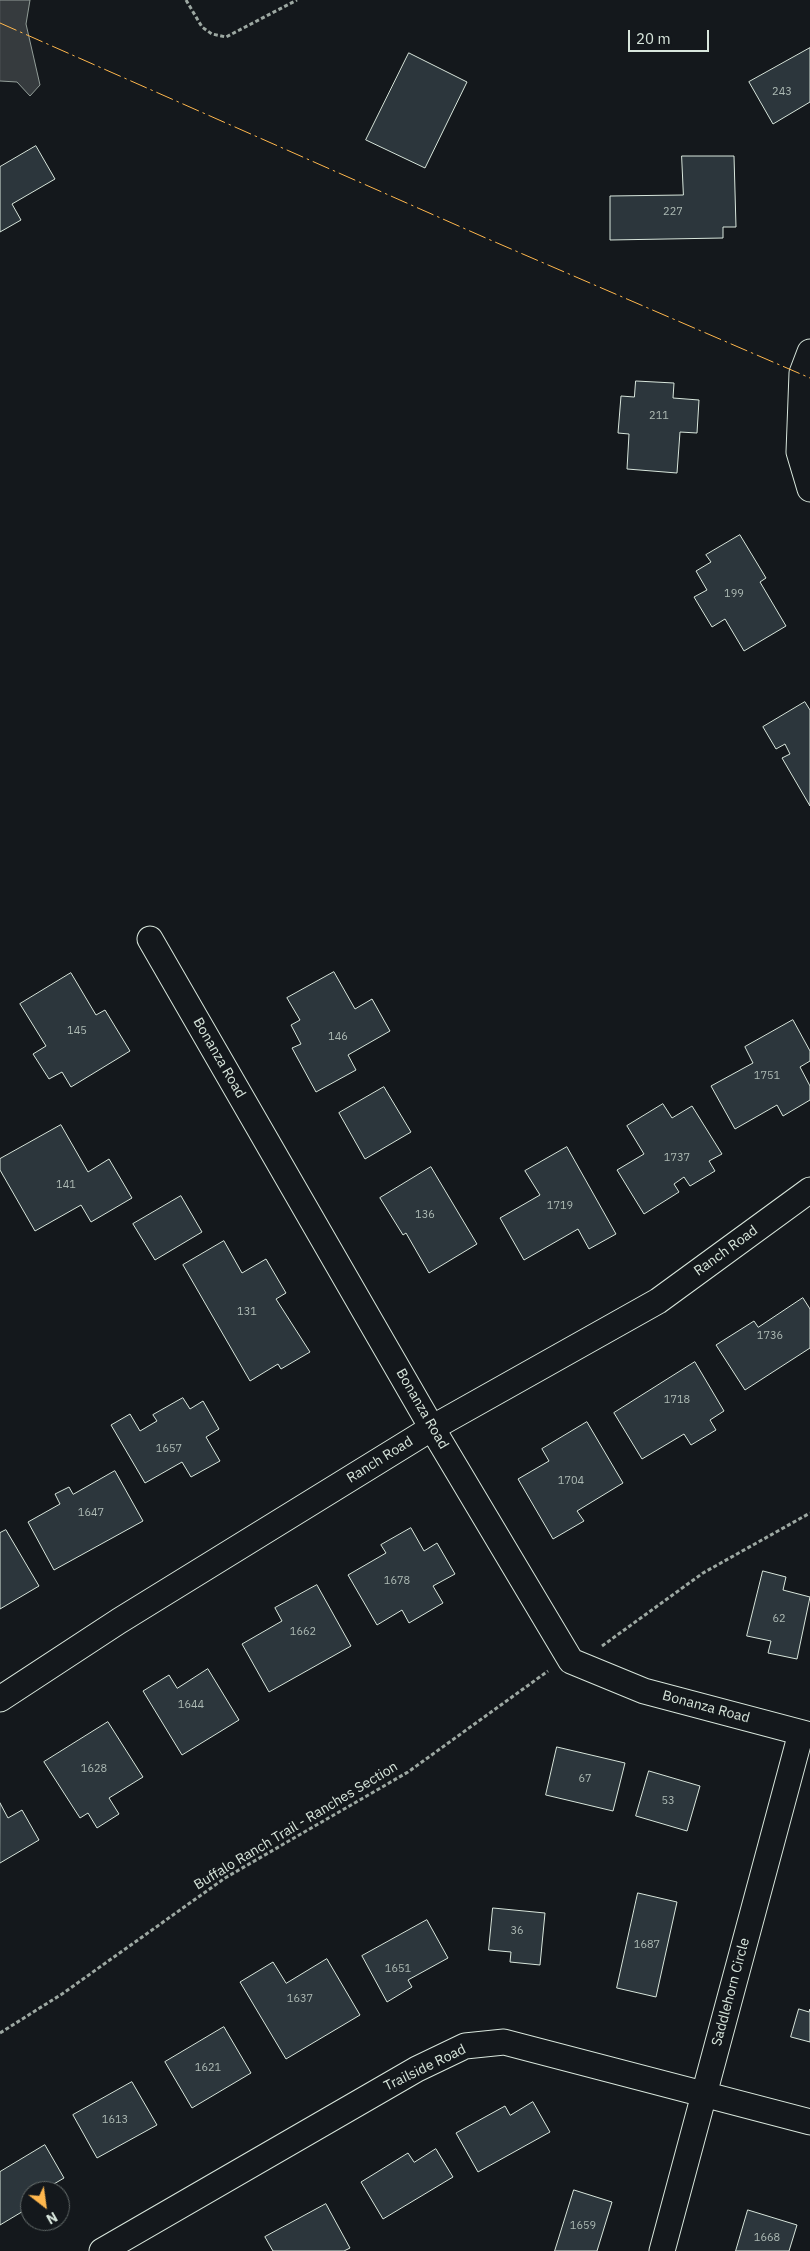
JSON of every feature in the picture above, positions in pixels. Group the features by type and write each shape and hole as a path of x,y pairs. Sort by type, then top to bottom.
{"street":[{"path":"810,352 802,373 799,452 810,489"},
{"name":"Bonanza Road","path":"150,939 432,1428 571,1661 644,1691 806,1734"},
{"name":"Ranch Road","path":"0,1699 119,1621 432,1428 658,1301 810,1190"},
{"name":"Saddlehorn Circle","path":"662,2251 704,2094 806,1734"},
{"name":"Trailside Road","path":"102,2251 417,2069 465,2046 504,2042 810,2122"}],"path":[{"path":"186,0 202,27 212,34 226,37 297,0"},
{"path":"597,1650 703,1573 810,1513"},
{"name":"Buffalo Ranch Trail - Ranches Section","path":"0,2033 62,1994 225,1878 408,1772 551,1669"}],"shaded area":[{"path":"0,0 30,0 26,24 40,85 30,96 17,82 0,81"}],"building":[{"path":"810,48 810,102 773,124 749,82"},
{"path":"409,53 467,82 425,168 366,140"},
{"path":"36,146 55,179 12,204 21,220 0,232 0,167"},
{"path":"682,156 734,156 736,227 723,227 723,238 610,240 610,196 683,195"},
{"path":"636,381 674,383 673,398 699,400 697,433 680,432 677,473 627,469 629,434 618,433 621,396 634,397"},
{"path":"740,535 766,578 760,582 786,626 744,651 725,619 712,627 694,597 707,590 696,571 711,562 706,555"},
{"path":"805,702 810,710 810,806 782,758 790,754 785,744 776,749 763,727"},
{"path":"334,972 355,1009 372,999 390,1031 348,1055 356,1070 316,1092 292,1048 301,1044 291,1025 300,1020 287,998"},
{"path":"71,973 96,1015 105,1010 130,1051 71,1087 62,1072 49,1079 33,1054 46,1046 20,1004"},
{"path":"793,1020 810,1051 810,1061 800,1067 810,1086 810,1100 783,1116 777,1105 735,1129 711,1086 753,1063 745,1047"},
{"path":"384,1087 411,1132 365,1159 339,1113"},
{"path":"663,1104 672,1118 692,1106 722,1154 709,1161 715,1171 690,1186 684,1177 674,1184 679,1192 644,1214 617,1170 644,1154 627,1126"},
{"path":"61,1125 88,1172 109,1159 132,1198 91,1222 81,1205 35,1231 0,1170 0,1159"},
{"path":"567,1147 616,1234 589,1249 578,1229 524,1260 500,1218 540,1195 525,1171"},
{"path":"431,1167 477,1244 429,1273 406,1233 403,1235 380,1198"},
{"path":"181,1196 202,1232 155,1260 133,1224"},
{"path":"224,1241 242,1273 266,1259 286,1293 276,1299 310,1352 281,1369 278,1364 250,1381 183,1265"},
{"path":"803,1298 810,1309 810,1348 745,1390 716,1345 754,1321 758,1327"},
{"path":"695,1362 724,1411 710,1420 716,1430 691,1445 684,1434 642,1459 614,1413"},
{"path":"183,1398 190,1409 203,1401 219,1429 206,1437 220,1461 191,1477 182,1462 145,1483 111,1425 130,1414 140,1431 157,1421 153,1415"},
{"path":"587,1422 623,1483 577,1511 584,1521 553,1539 518,1479 549,1461 542,1449"},
{"path":"115,1471 143,1521 54,1570 28,1522 60,1504 55,1494 69,1487 73,1494"},
{"path":"411,1528 424,1551 437,1543 455,1574 433,1586 443,1603 409,1623 402,1610 377,1625 348,1575 386,1553 381,1545"},
{"path":"6,1530 39,1586 0,1609 0,1533"},
{"path":"763,1571 786,1577 783,1590 810,1597 797,1659 768,1653 771,1641 747,1636"},
{"path":"317,1585 351,1646 269,1692 242,1644 282,1621 275,1608"},
{"path":"208,1669 239,1720 182,1755 143,1691 169,1675 177,1688"},
{"path":"108,1722 143,1777 109,1798 119,1814 97,1828 88,1813 80,1818 44,1762"},
{"path":"557,1747 625,1763 613,1811 546,1795"},
{"path":"649,1771 700,1786 687,1831 636,1816"},
{"path":"0,1803 8,1818 22,1810 39,1840 0,1863"},
{"path":"638,1893 677,1902 656,1997 617,1988"},
{"path":"493,1908 545,1913 540,1965 510,1962 511,1952 489,1950"},
{"path":"427,1920 448,1958 408,1980 412,1987 387,2002 362,1956"},
{"path":"327,1959 360,2015 286,2059 240,1982 273,1962 286,1983"},
{"path":"799,2009 809,2012 810,2009 810,2042 791,2037"},
{"path":"224,2027 251,2073 192,2108 165,2062"},
{"path":"132,2082 157,2125 97,2158 73,2115"},
{"path":"533,2102 550,2132 478,2172 456,2133 505,2106 510,2115"},
{"path":"45,2145 64,2178 59,2181 20,2181 20,2213 0,2225 0,2172"},
{"path":"436,2149 453,2177 383,2219 361,2182 408,2153 414,2162"},
{"path":"574,2190 612,2202 597,2251 555,2251"},
{"path":"326,2204 350,2248 344,2251 273,2251 265,2237"},
{"path":"748,2210 797,2225 789,2251 736,2251"}],"power":[{"path":"0,23 488,239 810,378"}]}
